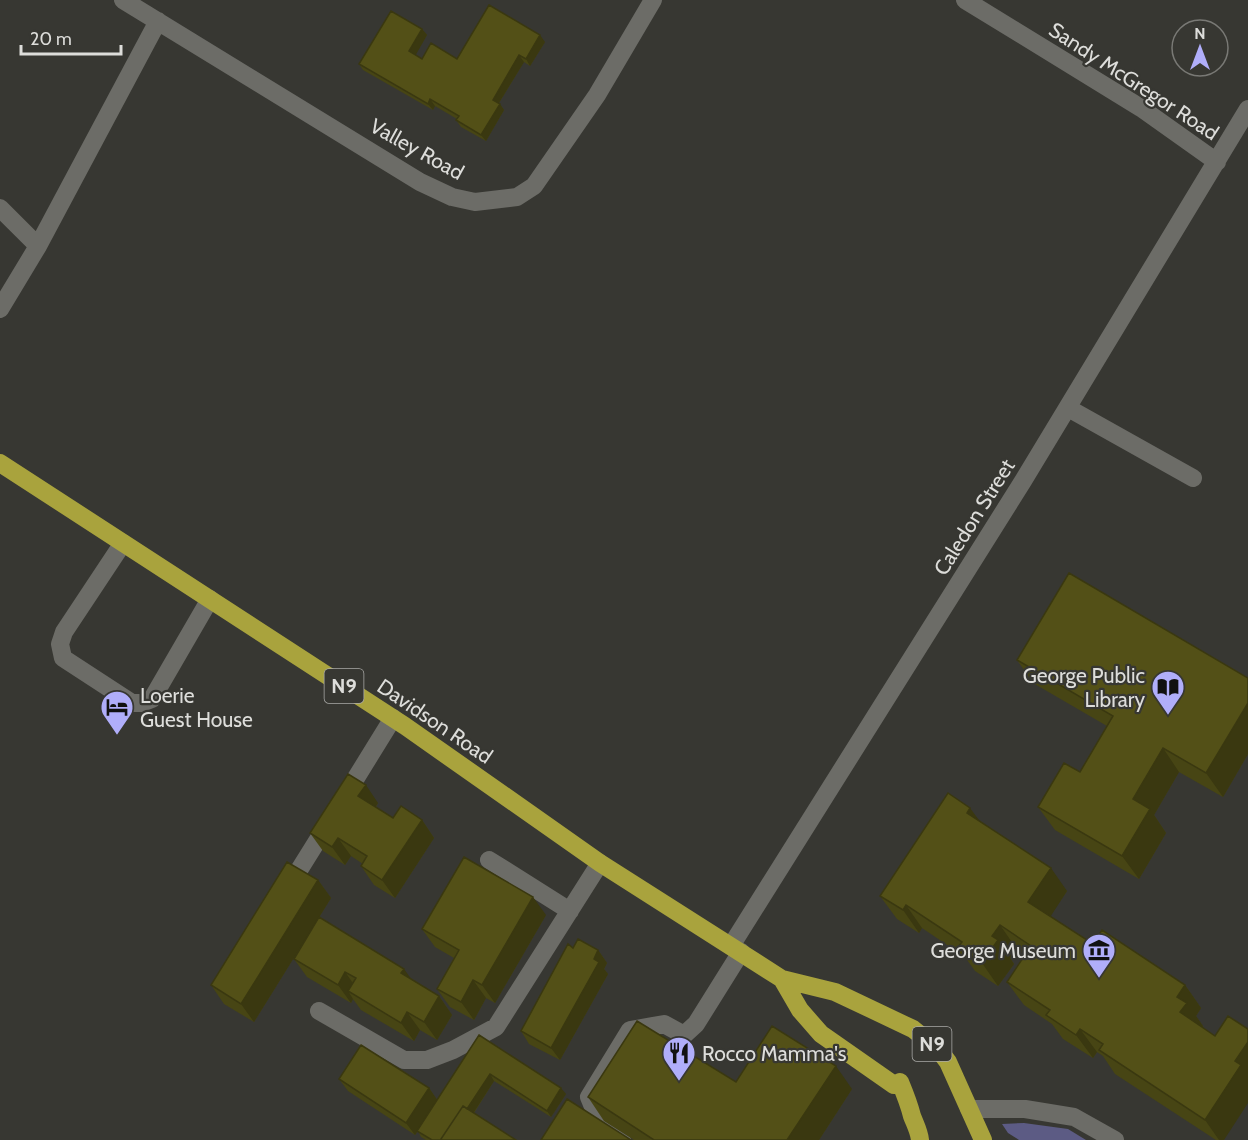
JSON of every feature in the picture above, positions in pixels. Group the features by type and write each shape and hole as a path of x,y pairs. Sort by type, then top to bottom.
{"highway":[{"name":"Davidson Road","path":"0,463 393,718 600,863 782,978 835,992 914,1029 939,1050 954,1072 983,1140"},
{"name":"Davidson Road","path":"782,978 800,1010 821,1034 894,1085 900,1083 919,1129 920,1140"}],"street":[{"name":"Valley Road","path":"123,0 420,182 452,197 475,202 517,197 534,186 597,95 653,0"},
{"name":"Sandy McGregor Road","path":"965,0 1142,108 1216,162"},
{"path":"0,309 38,246 158,21"},
{"name":"Caledon Street","path":"622,1140 601,1126 589,1097 630,1030 664,1024 684,1035 696,1024 736,949 904,670 1068,408 1248,108"},
{"path":"0,208 38,246"},
{"path":"1068,408 1193,478"},
{"path":"123,543 64,632 60,644 63,658 132,703 142,703 152,699 210,599"},
{"path":"276,907 393,718"},
{"path":"489,860 570,911"},
{"path":"319,1011 404,1060 426,1060 453,1050 496,1027 600,863"},
{"path":"969,1109 1025,1109 1074,1117 1115,1140"}],"shaded area":[{"path":"1024,1123 1068,1129 1086,1140 1019,1140 1008,1133 1002,1124"}],"building":[{"path":"489,5 540,35 526,59 519,55 493,100 500,104 481,135 456,120 459,116 430,99 428,104 359,64 391,11 422,29 409,51 422,59 431,43 457,59"},
{"name":"George Public Library","path":"1069,573 1248,678 1248,703 1206,773 1163,748 1133,799 1150,809 1122,856 1038,807 1064,763 1080,772 1113,716 1017,660"},
{"path":"348,774 366,785 358,796 393,818 401,806 422,820 382,880 361,866 367,856 338,838 332,847 310,833"},
{"name":"George Museum","path":"948,793 970,808 967,813 1051,868 1028,902 1093,944 1102,930 1185,985 1177,997 1187,1003 1180,1012 1215,1036 1228,1016 1248,1029 1248,1042 1235,1061 1241,1065 1205,1120 1099,1050 1103,1044 1080,1029 1076,1035 1046,1015 1050,1010 1007,982 1031,946 1000,925 992,936 998,940 982,963 958,947 962,942 906,905 903,910 880,896"},
{"path":"464,857 533,897 482,985 473,980 461,1002 437,989 459,950 422,929"},
{"path":"287,862 318,880 241,1004 211,985"},
{"path":"319,917 404,969 401,973 439,996 424,1022 407,1012 401,1023 348,991 356,978 345,972 338,985 294,959"},
{"path":"578,939 598,950 594,959 599,962 551,1048 521,1031 568,944 573,948"},
{"path":"637,1021 736,1082 772,1026 836,1066 787,1140 654,1140 588,1097"},
{"path":"479,1035 561,1088 547,1111 490,1074 467,1109 463,1106 442,1140 432,1140 417,1131"},
{"path":"361,1045 429,1088 406,1123 339,1079"},
{"path":"567,1099 631,1140 541,1140"},
{"path":"463,1106 516,1140 442,1140"}],"place":[{"name":"George Public Library","path":"1168,716"},
{"name":"Loerie Guest House","path":"117,736"},
{"name":"George Museum","path":"1099,979"},
{"name":"Rocco Mamma's","path":"679,1082"}]}
